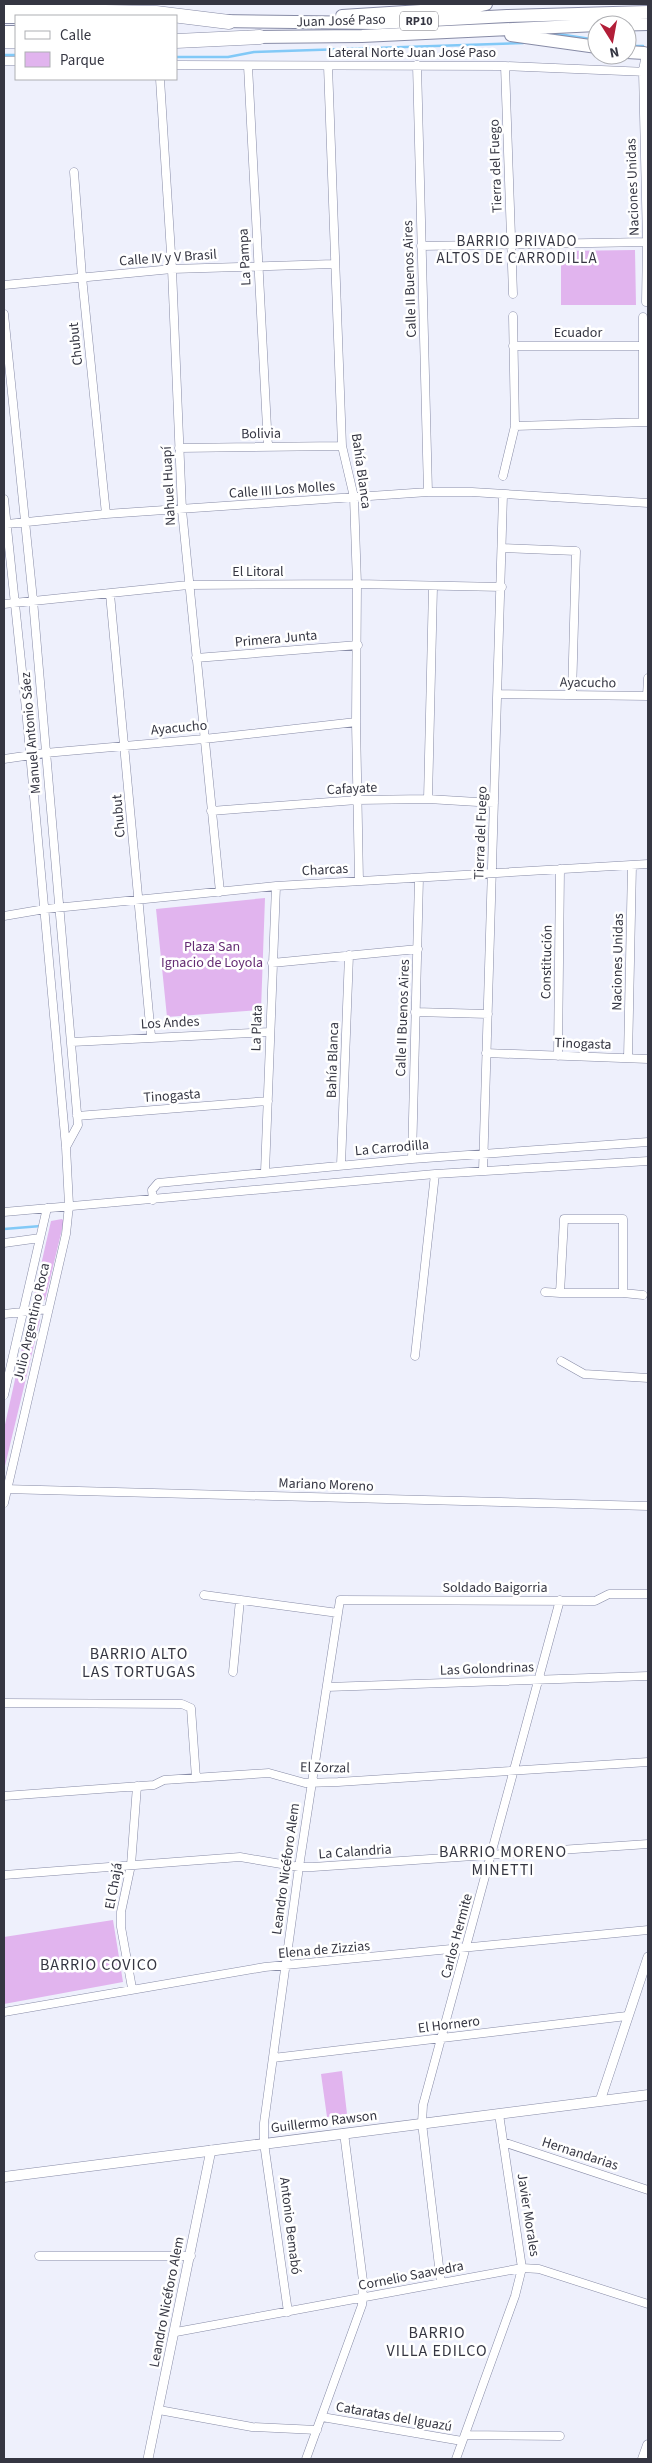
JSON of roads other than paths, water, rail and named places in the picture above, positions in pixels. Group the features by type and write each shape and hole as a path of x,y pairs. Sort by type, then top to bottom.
{"highway":[{"path":"284,24 321,18 469,8 486,4"},
{"path":"4,10 104,15"},
{"name":"Juan José Paso","path":"228,22 284,24 377,23 507,16 648,12"},
{"path":"184,19 228,22"},
{"name":"Juan José Paso","path":"178,35 260,37 362,36 587,25"},
{"path":"454,31 508,34 587,46"},
{"path":"178,41 260,37"}],"main road":[{"name":"Guillermo Rawson","path":"4,2177 648,2095"},
{"path":"643,2459 648,2444"}],"street":[{"name":"Naciones Unidas","path":"646,53 647,302"},
{"name":"Lateral Norte Juan José Paso","path":"178,65 505,66 645,71"},
{"name":"Calle II Buenos Aires","path":"417,65 428,492"},
{"name":"La Pampa","path":"248,66 268,447"},
{"name":"Bahía Blanca","path":"328,66 342,446 354,497 358,645 356,722 359,881"},
{"name":"Tierra del Fuego","path":"505,66 514,294"},
{"name":"Nahuel Huapí","path":"160,80 172,269 182,510 220,892"},
{"name":"Chubut","path":"74,172 82,277 106,514"},
{"path":"421,246 647,242"},
{"name":"Calle IV y V Brasil","path":"4,285 172,269 334,264"},
{"name":"Manuel Antonio Sáez","path":"4,314 32,600 78,1116 77,1129 66,1147"},
{"path":"503,476 515,426 513,316"},
{"path":"515,426 646,422 643,317"},
{"name":"Ecuador","path":"513,346 643,346"},
{"name":"Bolivia","path":"179,448 342,446"},
{"name":"Calle III Los Molles","path":"7,524 106,514 428,492 472,492 648,503"},
{"name":"Tierra del Fuego","path":"482,1171 502,587 503,495"},
{"name":"Manuel Antonio Sáez","path":"4,499 45,909 66,1147 69,1205"},
{"path":"503,548 576,551 572,695"},
{"name":"El Litoral","path":"4,604 188,585 357,584 502,587"},
{"path":"428,799 433,587"},
{"name":"Chubut","path":"110,594 151,1036"},
{"name":"Primera Junta","path":"196,658 358,645"},
{"path":"648,678 648,696"},
{"name":"Ayacucho","path":"498,694 648,696"},
{"name":"Ayacucho","path":"4,759 45,752 204,739 356,722"},
{"name":"Cafayate","path":"211,812 357,800 428,799 494,802"},
{"name":"Charcas","path":"4,916 59,907 276,886 648,864"},
{"name":"Naciones Unidas","path":"628,1058 632,865"},
{"name":"Constitución","path":"558,1056 560,869"},
{"name":"Calle II Buenos Aires","path":"412,1159 419,878"},
{"name":"La Plata","path":"266,1172 269,1032 276,886"},
{"path":"272,963 418,949"},
{"name":"Bahía Blanca","path":"342,1165 349,955"},
{"path":"415,1012 488,1014"},
{"name":"Los Andes","path":"72,1042 151,1036 269,1032"},
{"name":"Tinogasta","path":"486,1053 648,1059"},
{"name":"Tinogasta","path":"78,1116 268,1101"},
{"name":"La Carrodilla","path":"152,1200 152,1190 158,1183 483,1153 648,1142"},
{"path":"4,1212 435,1174 648,1161"},
{"path":"415,1356 435,1174"},
{"name":"Julio Argentino Roca","path":"4,1503 5,1489 66,1234 69,1205"},
{"name":"Julio Argentino Roca","path":"4,1395 46,1208"},
{"path":"560,1292 564,1219 623,1219 623,1293"},
{"path":"4,1244 40,1238"},
{"path":"545,1292 643,1294"},
{"path":"4,1314 48,1309"},
{"path":"561,1361 584,1374 648,1378"},
{"name":"Mariano Moreno","path":"5,1489 648,1506"},
{"name":"Soldado Baigorria","path":"340,1600 595,1601 609,1594 648,1594"},
{"path":"204,1595 338,1613"},
{"path":"233,1672 240,1600"},
{"name":"Leandro Nicéforo Alem","path":"264,2143 264,2123 299,1867 340,1600"},
{"name":"Carlos Hermite","path":"441,2284 422,2123 424,2105 560,1600"},
{"name":"Las Golondrinas","path":"327,1687 648,1676"},
{"path":"4,1703 182,1704 191,1708 196,1778"},
{"name":"El Zorzal","path":"4,1796 154,1785 164,1780 269,1772 313,1783 648,1762"},
{"name":"El Chajá","path":"132,1988 121,1927 121,1912 131,1865 137,1786"},
{"name":"La Calandria","path":"4,1875 240,1857 299,1867 492,1856 648,1844"},
{"name":"Elena de Zizzias","path":"4,2012 132,1988 265,1967 648,1930"},
{"path":"600,2101 648,1957"},
{"name":"El Hornero","path":"273,2058 627,2016"},
{"name":"Javier Morales","path":"456,2459 515,2296 522,2268 499,2114"},
{"path":"306,2459 361,2310 363,2298 344,2133"},
{"name":"Hernandarias","path":"503,2142 648,2190"},
{"name":"Antonio Bemabó","path":"264,2143 288,2312"},
{"name":"Leandro Nicéforo Alem","path":"148,2459 176,2332 212,2150"},
{"path":"39,2256 191,2256"},
{"name":"Cornelio Saavedra","path":"176,2332 522,2268 539,2269 648,2304"},
{"path":"159,2410 252,2427 317,2430"},
{"name":"Cataratas del Iguazú","path":"322,2417 463,2438 560,2436"}],"waterway":[{"path":"552,33 587,38"},
{"path":"178,57 228,57 254,52 523,43"},
{"path":"637,46 643,46"},
{"path":"4,55 15,55"},
{"path":"4,1229 41,1226"}],"district":[{"name":"BARRIO PRIVADO ALTOS DE CARRODILLA","path":"517,250"},
{"name":"BARRIO ALTO LAS TORTUGAS","path":"139,1663"},
{"name":"BARRIO MORENO MINETTI","path":"503,1861"},
{"name":"BARRIO COVICO","path":"99,1965"},
{"name":"BARRIO VILLA EDILCO","path":"437,2342"}],"park label":[{"name":"Plaza San Ignacio de Loyola","path":"212,956"}]}
